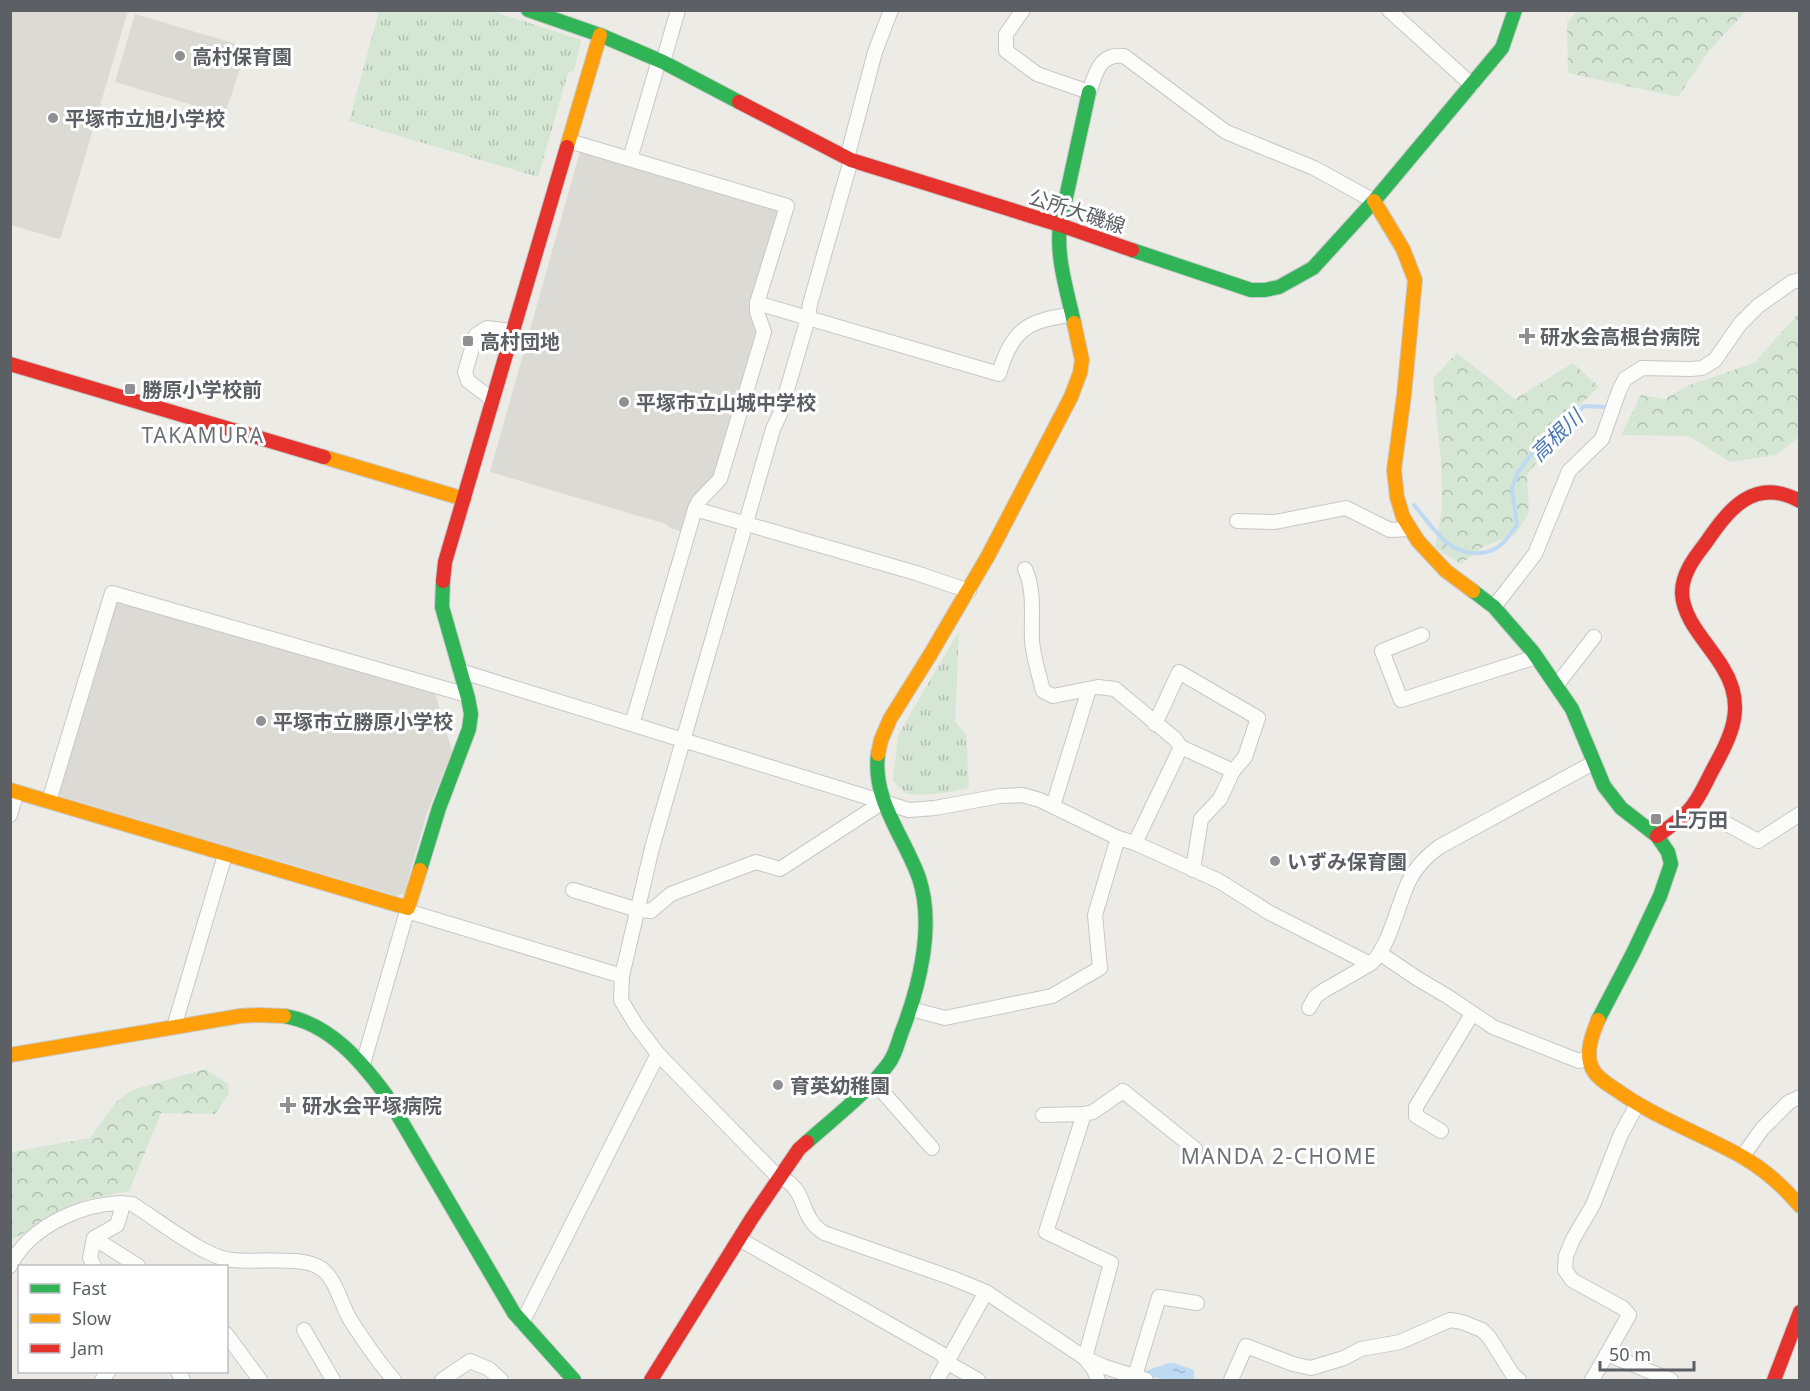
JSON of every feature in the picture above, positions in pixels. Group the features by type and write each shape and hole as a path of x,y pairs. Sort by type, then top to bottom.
{"street":[{"name":"公所大磯線","path":"528,10 600,35 661,61 849,159 1060,225 1251,290 1279,287 1313,268 1374,201 1502,48 1515,10"},
{"path":"630,159 678,10"},
{"path":"891,10 875,52 808,318 652,848 622,976 621,1000 658,1054 778,1177 791,1184 800,1196 806,1214 816,1228 824,1233 986,1292 1085,1358 1141,1378 1159,1297 1197,1303"},
{"path":"1023,10 1006,34 1006,51 1037,74 1089,92"},
{"path":"1389,10 1472,85"},
{"path":"363,1064 439,808 469,729 471,714 467,694 442,607 445,562 600,35"},
{"path":"651,1380 778,1177 799,1149 874,1082 891,1059 911,1009 923,965 925,921 923,898 919,878 883,802 878,771 881,740 890,719 969,591 1015,507 1068,403 1080,374 1082,360 1058,243 1089,92 1096,72 1107,57 1115,55 1124,56 1226,132 1314,168 1374,201 1404,250 1410,262 1414,280 1404,395 1394,470 1397,497 1403,517 1418,541 1446,571 1494,607 1536,657 1572,709 1604,786 1621,808 1657,836 1668,852 1671,864 1668,876 1633,953 1597,1021 1588,1058 1593,1071 1637,1105 1742,1157 1761,1170 1800,1206"},
{"path":"569,141 787,206 757,303 757,312 764,332 720,479 699,501 695,509 632,724"},
{"path":"1494,607 1534,554 1569,471 1602,439 1625,379 1642,368 1702,368 1715,360 1740,324 1758,306 1792,282 1800,280"},
{"path":"757,303 999,374 1003,358 1010,345 1025,328 1032,323 1072,315"},
{"path":"493,399 468,381 465,372 476,335 487,328 512,331"},
{"path":"10,364 464,499"},
{"path":"1657,836 1684,814 1697,798 1733,727 1735,711 1734,696 1728,676 1692,622 1683,598 1683,585 1688,568 1725,516 1737,504 1767,490 1787,494 1800,501"},
{"path":"1237,522 1275,522 1346,508 1390,530 1410,529"},
{"path":"695,509 916,573 969,591"},
{"path":"1025,569 1028,576 1032,615 1032,640 1043,691 1053,696 1098,687 1115,689 1175,739 1181,747 1233,771"},
{"path":"49,801 112,593 467,694"},
{"path":"1422,634 1382,651 1401,700 1536,657"},
{"path":"1556,686 1594,637"},
{"path":"460,671 909,810 935,808 1000,796 1022,795 1053,806 1118,838 1135,843 1218,880 1270,913 1370,964"},
{"path":"1155,724 1179,672 1258,718 1245,757 1233,771 1220,799 1201,819 1193,870"},
{"path":"1053,806 1089,689"},
{"path":"1135,843 1181,747"},
{"path":"1309,1008 1316,996 1370,964 1381,954 1411,878 1426,857 1438,847 1593,763"},
{"path":"10,815 14,791 408,909 622,976"},
{"path":"573,890 638,910 651,911 671,894 756,862 780,870 883,802"},
{"path":"1684,814 1725,823 1758,841 1800,814"},
{"path":"911,1009 945,1018 1052,996 1100,968 1095,915 1118,838"},
{"path":"174,1027 225,855"},
{"path":"1381,954 1493,1027 1579,1061 1588,1058"},
{"path":"1441,1131 1416,1116 1416,1107 1472,1014"},
{"path":"10,1055 249,1015 279,1015 304,1022 333,1037 363,1064 386,1095 514,1313 571,1380"},
{"path":"522,1323 658,1054"},
{"path":"874,1082 932,1148"},
{"path":"1043,1115 1093,1112 1123,1091 1194,1149"},
{"path":"1742,1157 1762,1129 1790,1102 1800,1097"},
{"path":"1592,1380 1629,1315 1623,1308 1572,1280 1565,1270 1566,1256 1598,1194 1621,1134 1637,1105"},
{"path":"1084,1114 1046,1232 1112,1263 1085,1358"},
{"path":"94,1265 90,1258 94,1238 117,1225 121,1212 120,1203"},
{"path":"10,1266 14,1257 27,1242 48,1226 86,1208 120,1203 132,1204 201,1249 229,1260 312,1263 323,1270 350,1319 394,1380"},
{"path":"94,1238 136,1265"},
{"path":"739,1239 942,1354 948,1363 978,1380"},
{"path":"937,1380 986,1292"},
{"path":"1774,1380 1800,1312"},
{"path":"1231,1380 1246,1346 1293,1365 1308,1374 1361,1349 1400,1342 1450,1320 1482,1330 1513,1375 1519,1380"},
{"path":"304,1330 333,1380"},
{"path":"228,1337 260,1380"},
{"path":"1607,1354 1671,1380"},
{"path":"1085,1358 1098,1380"},
{"path":"446,1379 470,1361 489,1369 501,1380"}],"shaded area":[{"name":"平塚市立旭小学校","path":"10,11 128,11 59,239 11,225"},
{"name":"高村保育園","path":"135,14 236,44 240,69 226,111 217,112 115,82"},
{"name":"平塚市立山城中学校","path":"581,148 776,208 780,215 759,331 718,474 683,532 670,528 666,524 490,472"},
{"name":"平塚市立勝原小学校","path":"115,601 434,690 452,751 426,816 404,893 398,896 60,796 58,791"}],"green space":[{"path":"379,11 492,11 579,39 581,42 574,70 568,73 538,177 349,121"},
{"path":"1578,11 1746,11 1708,52 1678,97 1568,73 1567,22"},
{"path":"1799,313 1799,437 1776,455 1730,462 1689,436 1621,435 1641,395 1665,399 1687,386 1754,363"},
{"path":"1457,353 1515,399 1573,363 1599,387 1582,403 1527,475 1529,513 1515,535 1484,546 1461,564 1435,548 1442,509 1441,462 1433,378"},
{"path":"959,631 955,721 966,735 969,788 938,794 906,794 893,781 898,735"},
{"path":"206,1069 228,1084 229,1094 215,1114 161,1113 129,1191 87,1199 11,1240 11,1152 90,1138 117,1101 132,1090"}],"water":[{"path":"1169,1363 1194,1370 1194,1380 1165,1380 1147,1375 1148,1370"}],"waterway":[{"name":"高根川","path":"1414,505 1451,546 1474,553 1496,548 1504,542 1517,525 1512,488 1517,474 1530,456 1553,438 1584,406 1605,407"}],"traffic: fast":[{"path":"528,10 600,35 663,62 739,102"},
{"path":"1132,250 1251,290 1279,287 1313,268 1374,201 1502,48 1515,10"},
{"path":"1074,323 1063,274 1059,237 1089,92"},
{"path":"420,870 439,808 469,729 471,714 442,607 443,581"},
{"path":"1473,591 1494,607 1533,652 1572,709 1604,786 1621,808 1657,836 1668,852 1671,864 1660,896 1598,1020"},
{"path":"807,1142 861,1095 891,1060 914,997 923,957 924,897 913,863 884,802 877,771 878,754"},
{"path":"284,1016 300,1020 329,1035 355,1057 376,1082 386,1095 514,1313 574,1380"}],"traffic: slow":[{"path":"567,147 600,35"},
{"path":"1374,201 1403,249 1415,280 1394,470 1397,497 1403,517 1418,541 1446,571 1473,591"},
{"path":"878,754 890,719 988,556 1071,397 1082,360 1074,323"},
{"path":"324,457 464,499"},
{"path":"10,790 408,908 420,870"},
{"path":"10,1055 240,1016 284,1016"},
{"path":"1598,1020 1589,1056 1592,1068 1599,1077 1645,1108 1749,1161 1772,1178 1800,1206"}],"traffic: jam":[{"path":"739,102 851,160 1060,225 1132,250"},
{"path":"443,581 445,562 567,147"},
{"path":"10,364 324,457"},
{"path":"1657,836 1693,806 1725,746 1734,721 1734,696 1730,682 1718,659 1687,613 1682,593 1686,573 1724,519 1744,500 1756,494 1769,492 1784,494 1800,501"},
{"path":"651,1380 752,1218 799,1149 807,1142"},
{"path":"1774,1380 1800,1312"}],"place":[{"name":"高村保育園","path":"180,56"},
{"name":"平塚市立旭小学校","path":"53,118"},
{"name":"研水会高根台病院","path":"1527,336"},
{"name":"高村団地","path":"468,341"},
{"name":"勝原小学校前","path":"130,389"},
{"name":"平塚市立山城中学校","path":"624,402"},
{"name":"平塚市立勝原小学校","path":"261,721"},
{"name":"上万田","path":"1656,819"},
{"name":"いずみ保育園","path":"1275,861"},
{"name":"育英幼稚園","path":"778,1085"},
{"name":"研水会平塚病院","path":"288,1105"}],"district":[{"name":"TAKAMURA","path":"203,435"},
{"name":"MANDA 2-CHOME","path":"1279,1156"}]}
